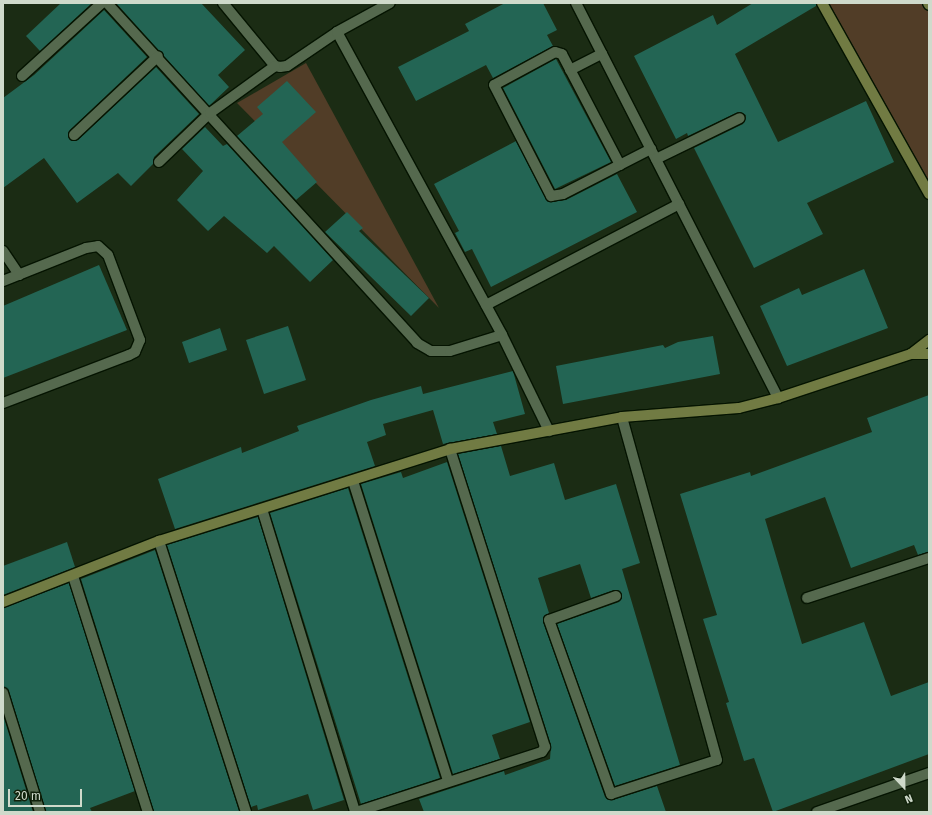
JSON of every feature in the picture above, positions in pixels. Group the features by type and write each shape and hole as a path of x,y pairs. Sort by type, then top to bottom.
{"street":[{"path":"22,76 102,3"},
{"path":"106,3 158,56 417,343 431,351 450,351 502,335"},
{"path":"223,3 275,66"},
{"path":"160,162 210,113 275,66 287,66 337,32 390,3"},
{"path":"576,3 778,398"},
{"path":"822,3 929,194"},
{"path":"337,32 502,335 549,432"},
{"path":"620,165 570,70 558,52 494,86 551,196 564,194 620,165 650,149"},
{"path":"570,70 602,54"},
{"path":"74,135 158,56"},
{"path":"656,159 740,118"},
{"path":"486,305 679,204"},
{"path":"3,280 86,248 103,248 140,340 135,352 129,356 3,402"},
{"path":"3,251 19,275"},
{"path":"3,602 158,542 450,449 549,432 622,417 739,408 778,398 910,354 929,340"},
{"path":"910,354 929,354"},
{"path":"616,596 549,620 611,794 716,760 622,417"},
{"path":"262,509 356,812 448,781 542,752 546,742 450,449"},
{"path":"353,481 448,781"},
{"path":"158,542 246,812"},
{"path":"808,598 929,558"},
{"path":"73,576 148,812"},
{"path":"3,693 40,812"},
{"path":"817,812 929,773"}],"shaded area":[{"path":"822,3 928,3 929,194"},
{"path":"306,63 439,308 237,103"}],"building":[{"path":"61,3 92,3 40,51 26,36"},
{"path":"116,3 201,3 245,50 218,75 229,87 209,106"},
{"path":"505,3 543,3 557,30 547,35 553,46 493,78 486,65 416,101 398,67 469,31 465,24"},
{"path":"753,3 816,3 816,6 735,54 778,142 866,101 894,162 807,203 823,234 754,268 694,148 743,124 746,115 738,112 688,136 687,133 676,139 634,56 713,15 717,25"},
{"path":"104,10 147,57 70,130 69,139 78,140 156,67 199,114 154,157 153,164 131,186 118,173 77,203 44,158 3,188 3,98 34,75"},
{"path":"556,59 611,162 555,189 503,88"},
{"path":"287,81 316,112 282,142 317,182 296,200 237,136 263,114 257,107"},
{"path":"205,127 223,146 227,144 333,260 310,282 274,246 267,253 224,216 208,231 177,200 203,171 182,149"},
{"path":"516,141 548,202 566,200 617,174 637,212 491,287 472,249 465,252 455,233 459,231 434,184"},
{"path":"347,212 363,228 359,231 429,298 411,316 325,232"},
{"path":"99,265 127,330 3,378 3,306"},
{"path":"864,269 888,328 787,366 760,306 799,288 802,295"},
{"path":"288,326 306,380 264,394 246,340"},
{"path":"220,328 227,350 189,363 182,342"},
{"path":"713,336 720,374 563,404 556,366 663,345 665,348 678,342"},
{"path":"513,371 525,414 493,422 497,434 443,444 433,410 383,424 386,435 367,442 375,466 175,529 158,479 241,447 242,453 299,431 297,426 371,400 421,386 423,394"},
{"path":"929,395 929,552 918,555 914,545 851,568 825,497 765,519 802,644 864,622 891,696 929,682 929,754 773,812 754,758 744,761 726,703 729,702 703,619 717,615 680,494 750,472 751,476 872,432 867,418"},
{"path":"501,446 510,476 554,463 565,500 616,484 640,563 622,569 680,765 615,786 557,624 619,602 622,598 620,591 614,590 591,598 580,564 538,578 549,613 544,616 543,622 605,797 613,800 657,786 666,812 424,812 419,799 504,771 505,775 550,759 551,745 458,454"},
{"path":"447,462 530,722 492,735 500,759 453,774 361,484 401,472 403,478"},
{"path":"348,488 440,778 361,804 270,513"},
{"path":"258,517 344,800 313,810 308,794 258,810 257,805 251,807 167,545"},
{"path":"67,542 75,567 3,595 3,566"},
{"path":"155,550 239,811 236,812 154,812 81,579"},
{"path":"69,583 135,791 90,808 92,812 46,812 9,691 3,687 3,608"},
{"path":"3,715 33,812 3,812"}]}
